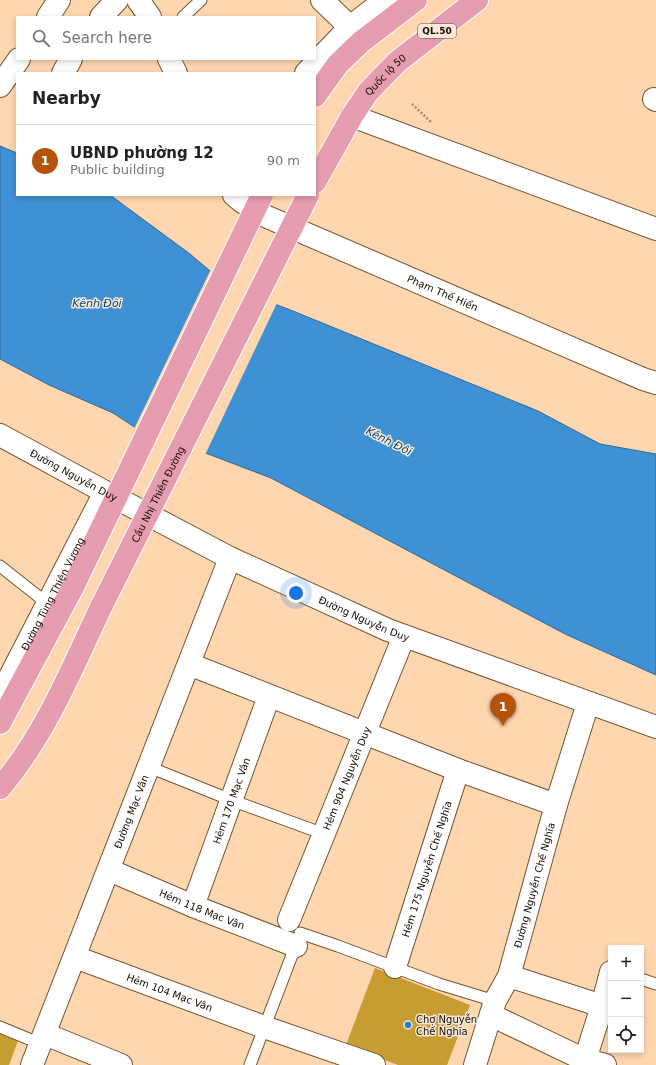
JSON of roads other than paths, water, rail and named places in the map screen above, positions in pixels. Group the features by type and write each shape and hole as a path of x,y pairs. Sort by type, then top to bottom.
{"main road":[{"path":"316,95 338,64 362,42 416,0"},
{"name":"Quốc lộ 50","path":"317,177 352,116 368,92 397,62 477,0"},
{"path":"0,723 73,587 262,196"},
{"name":"Cầu Nhị Thiên Đường","path":"0,788 25,755 46,721 102,605 307,196"}],"street":[{"path":"49,16 59,0"},
{"path":"103,16 117,0"},
{"path":"138,0 149,16"},
{"path":"322,0 350,27"},
{"path":"307,72 350,27 385,0"},
{"path":"0,86 18,60"},
{"path":"64,72 70,60"},
{"path":"170,60 176,72"},
{"path":"352,116 656,229"},
{"name":"Phạm Thế Hiển","path":"235,196 265,216 643,379 656,383"},
{"name":"Đường Nguyễn Duy","path":"0,435 230,558 388,630 656,727"},
{"name":"Đường Tùng Thiện Vương","path":"3,681 48,604 105,492"},
{"name":"Đường Mạc Vân","path":"32,1065 230,558"},
{"name":"Hẻm 904 Nguyễn Duy","path":"295,933 324,834 404,636"},
{"path":"189,664 365,732 458,770 556,805"},
{"name":"Hẻm 170 Mạc Vân","path":"193,906 269,696"},
{"name":"Đường Nguyễn Chế Nghĩa","path":"475,1065 493,1008 509,976 556,805 588,703"},
{"name":"Hẻm 175 Nguyễn Chế Nghĩa","path":"395,967 458,770"},
{"name":"Hẻm 118 Mạc Vân","path":"109,870 193,906 295,933"},
{"name":"Hẻm 104 Mạc Vân","path":"75,957 264,1027 374,1065"},
{"path":"509,976 602,1006"},
{"path":"493,1008 595,1062 602,1006 609,981"},
{"path":"43,1039 121,1065"}],"lane":[{"path":"184,16 201,0"},
{"path":"0,566 48,604"},
{"path":"149,767 231,800 324,834"},
{"path":"250,1065 295,933 338,946 395,967 439,984 493,1008"},
{"path":"644,980 656,984"},
{"path":"0,1027 43,1039"}],"water":[{"name":"Kênh Đôi","path":"0,146 16,153 16,196 111,196 190,254 229,287 288,309 538,411 600,444 656,454 656,675 565,634 271,478 166,438 139,430 113,413 49,385 0,359"}],"place":[{"name":"UBND phường 12","path":"503,726"},
{"name":"Chợ Nguyễn Chế Nghĩa","path":"408,1025"}]}
